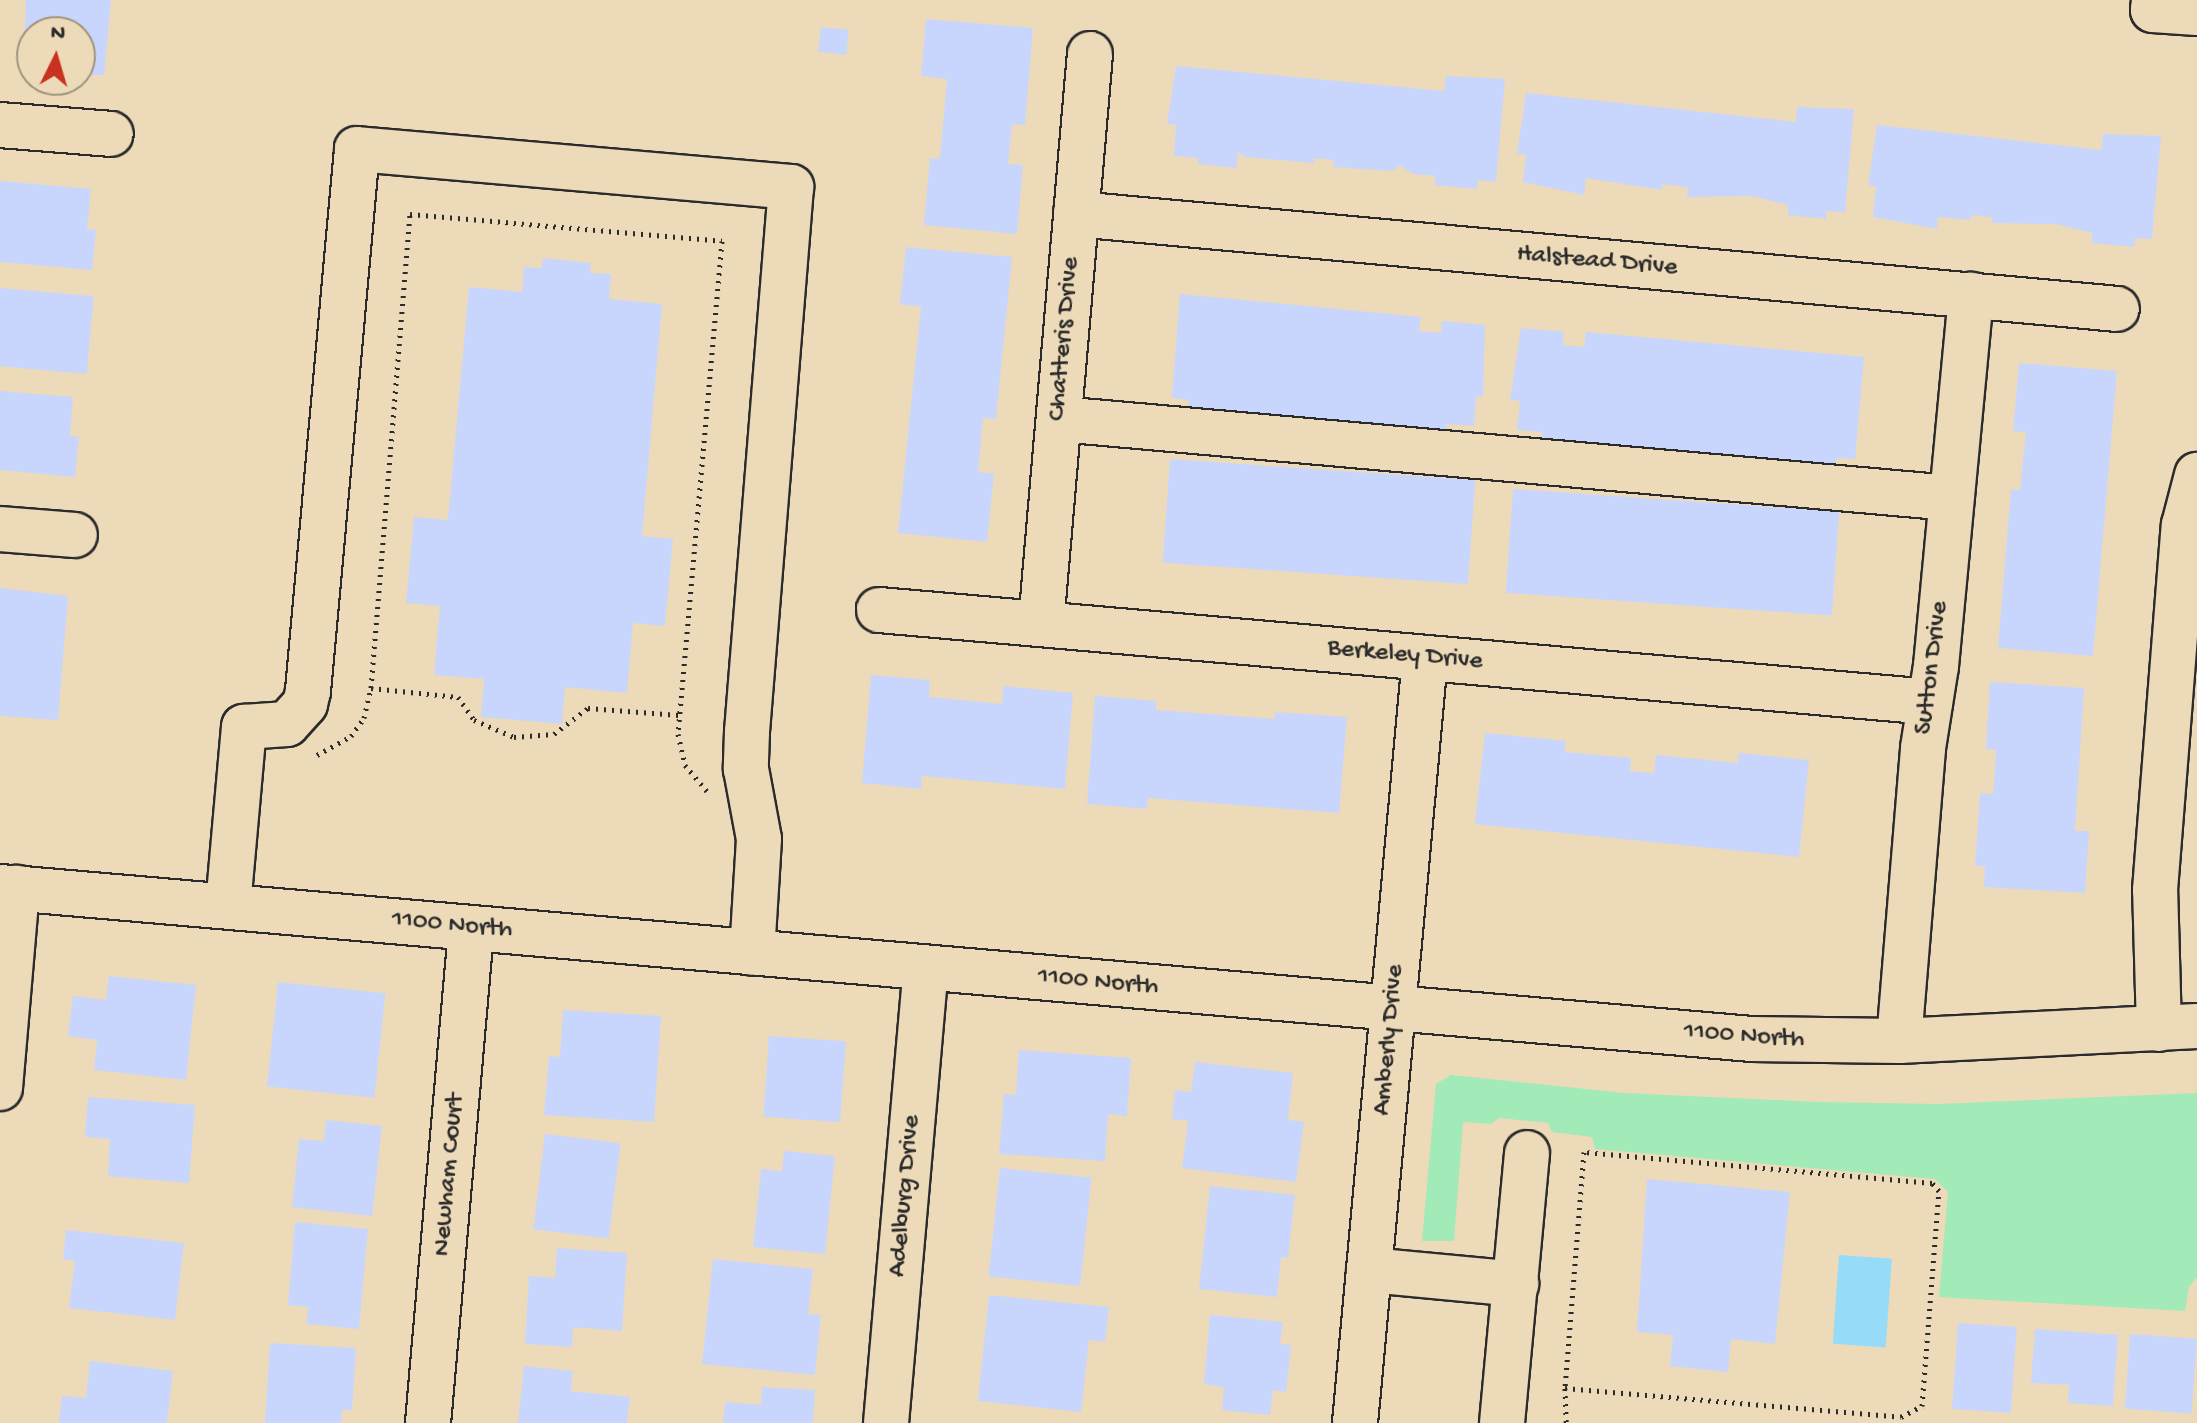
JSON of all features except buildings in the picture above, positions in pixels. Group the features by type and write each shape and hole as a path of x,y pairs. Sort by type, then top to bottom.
{"street":[{"path":"2154,0 2153,10 2197,13"},
{"name":"Chatteris Drive","path":"1041,624 1090,54"},
{"path":"0,125 111,134"},
{"path":"228,906 244,727 287,724 305,704 308,691 357,149 776,185 791,187 747,732 746,769 759,839 752,953"},
{"name":"Halstead Drive","path":"1076,214 2117,309"},
{"name":"Sutton Drive","path":"1899,1041 1971,295"},
{"path":"1059,419 1952,498"},
{"path":"2178,1028 2155,890 2184,525 2197,475"},
{"path":"0,529 75,535"},
{"name":"Berkeley Drive","path":"879,610 1930,702"},
{"name":"Amberly Drive","path":"1355,1423 1425,658"},
{"path":"0,1088 9,887"},
{"name":"1100 North","path":"9,887 1752,1039 1899,1041 2178,1028"},
{"name":"Newham Court","path":"428,1423 471,928"},
{"name":"Adelburg Drive","path":"886,1423 926,968"},
{"path":"1502,1423 1527,1153"},
{"path":"1369,1270 1516,1284"}],"path":[{"path":"303,757 332,750 351,736 364,718 371,688 410,214 722,241 679,715 685,765 713,798"},
{"path":"371,688 458,697 474,720 514,737 554,734 588,708 679,715"},
{"path":"1565,1388 1901,1417 1912,1412 1922,1406 1939,1191 1932,1183 1584,1152 1565,1388 1566,1423"}],"green space":[{"path":"1451,1075 1624,1093 1819,1102 1938,1104 2197,1093 2197,1277 2189,1287 2185,1311 1939,1297 1948,1192 1935,1179 1595,1149 1592,1137 1552,1132 1548,1123 1499,1118 1491,1124 1463,1122 1454,1241 1422,1241 1436,1084"}],"water":[{"path":"1839,1255 1892,1259 1886,1347 1833,1344"}]}
